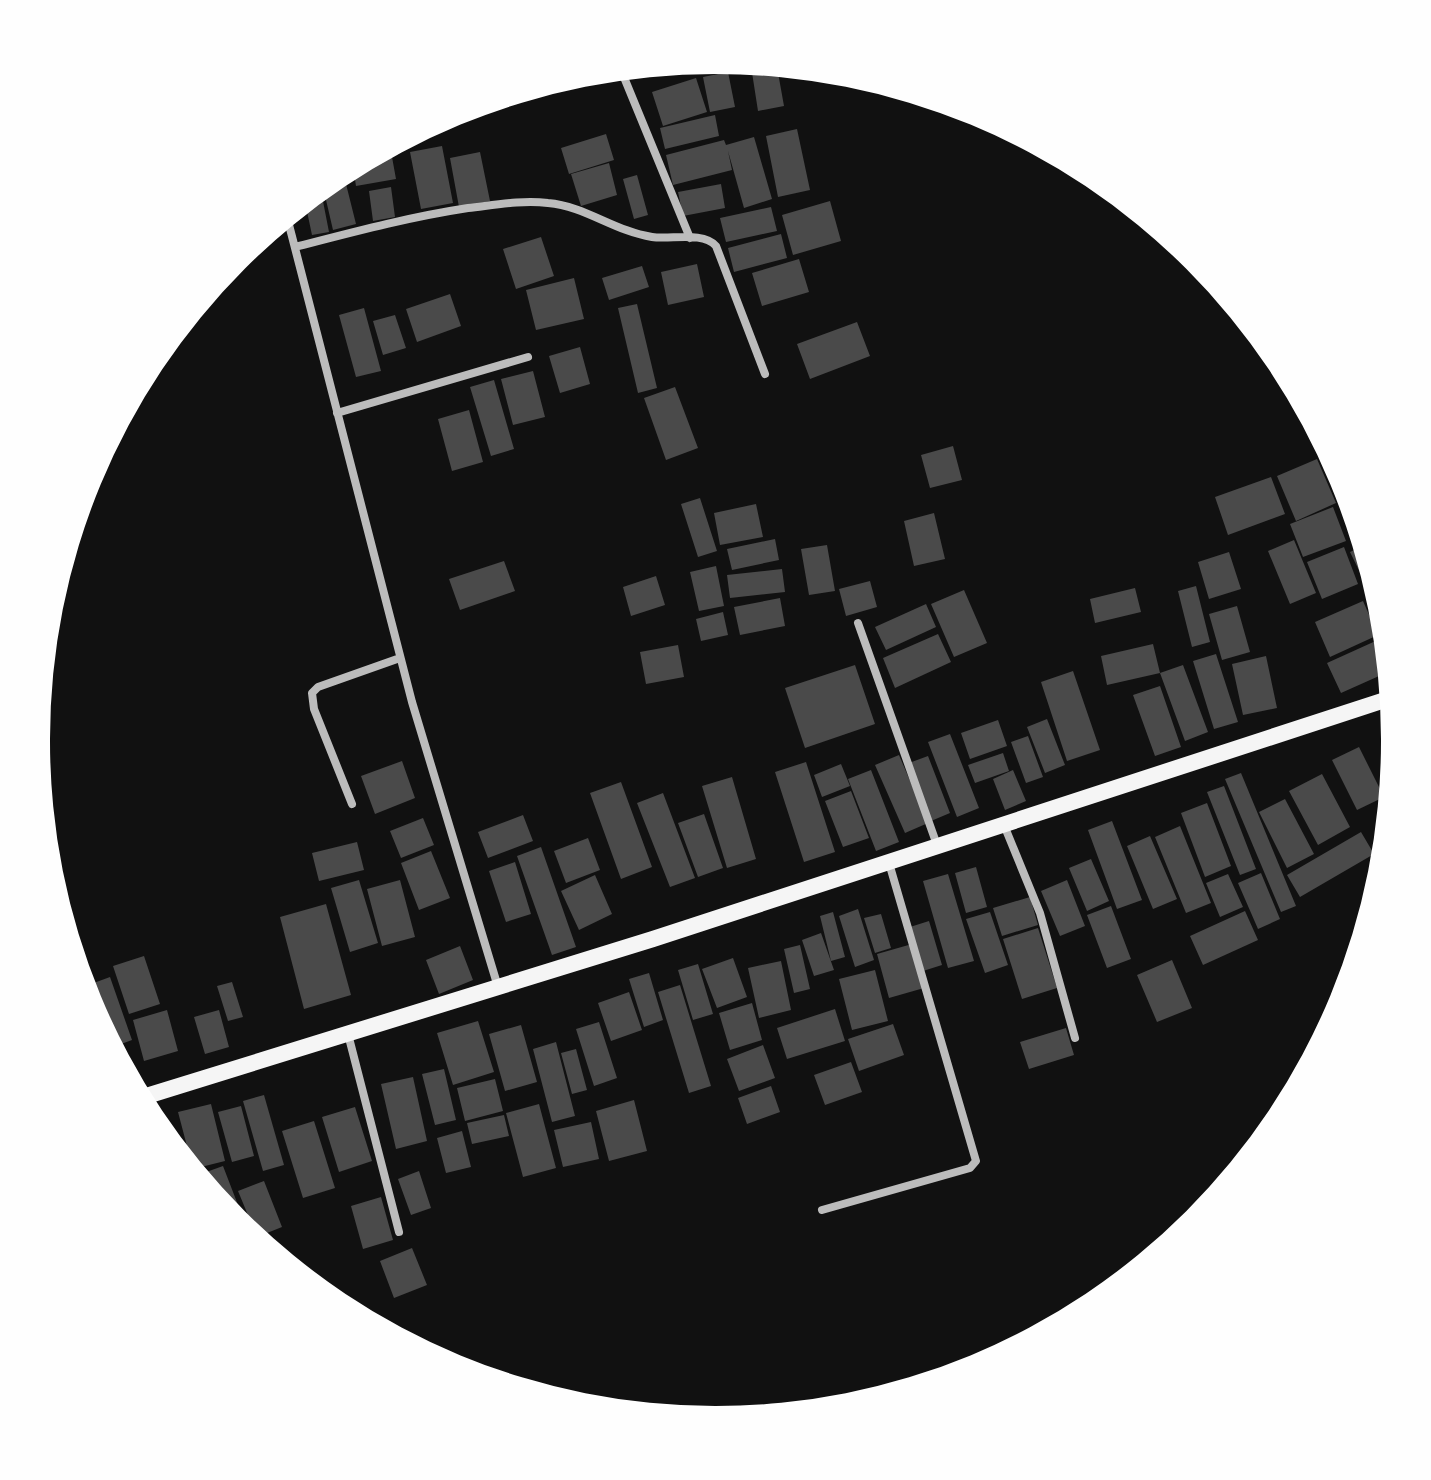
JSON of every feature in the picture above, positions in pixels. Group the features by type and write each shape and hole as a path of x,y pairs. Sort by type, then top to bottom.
{"main road":[{"path":"152,1094 889,862 1380,702"}],"street":[{"path":"625,81 690,238"},
{"path":"295,247 416,215 514,202 549,203 584,211 622,230 654,237 708,239 716,246 765,374"},
{"path":"290,229 400,658 498,987"},
{"path":"337,413 528,357"},
{"path":"858,623 938,846"},
{"path":"352,804 314,709 312,693 318,687 400,658"},
{"path":"1004,825 1040,913 1075,1038"},
{"path":"822,1210 970,1168 976,1161 889,862"},
{"path":"348,1034 399,1232"}],"building":[{"path":"729,75 735,107 710,112 703,77"},
{"path":"753,76 779,78 784,106 758,111"},
{"path":"696,78 707,112 663,126 652,92"},
{"path":"715,115 719,136 665,149 660,128"},
{"path":"797,129 810,190 778,197 766,136"},
{"path":"606,134 614,160 569,174 561,148"},
{"path":"754,137 772,199 744,208 728,151 732,170 673,185 666,155 724,140 726,145"},
{"path":"442,146 453,203 421,209 410,152"},
{"path":"480,152 490,201 459,207 450,158"},
{"path":"392,159 396,179 356,186 355,181"},
{"path":"609,163 617,195 581,206 571,174"},
{"path":"637,175 648,215 634,219 623,179"},
{"path":"721,184 725,208 683,216 678,192"},
{"path":"347,187 356,224 333,230 326,201"},
{"path":"391,187 395,217 373,221 369,191"},
{"path":"830,201 841,241 793,255 782,215"},
{"path":"323,203 329,232 312,235 308,214"},
{"path":"771,207 777,231 726,242 720,218"},
{"path":"781,234 787,258 734,272 728,248"},
{"path":"541,237 554,276 516,289 503,249"},
{"path":"799,259 809,292 762,306 752,273"},
{"path":"697,264 704,297 668,305 661,272"},
{"path":"642,266 649,287 609,300 602,278"},
{"path":"574,278 584,319 536,330 526,290"},
{"path":"450,294 461,326 417,342 406,309"},
{"path":"637,304 657,388 638,393 618,308"},
{"path":"364,308 381,371 356,377 339,315"},
{"path":"395,315 406,348 383,355 373,321"},
{"path":"857,322 870,356 810,379 797,344"},
{"path":"580,347 590,384 560,393 549,356"},
{"path":"533,371 545,417 513,425 501,379"},
{"path":"494,380 514,449 491,456 470,387"},
{"path":"675,387 698,448 666,460 644,398"},
{"path":"469,410 483,462 452,471 438,419"},
{"path":"953,446 962,480 930,488 921,455"},
{"path":"1317,459 1336,503 1296,521 1277,476"},
{"path":"1271,477 1285,514 1228,535 1215,497"},
{"path":"700,498 717,551 698,557 681,504"},
{"path":"756,504 763,537 720,545 714,513"},
{"path":"1333,507 1346,541 1303,557 1290,524"},
{"path":"934,513 945,559 914,566 904,521"},
{"path":"775,539 779,560 732,570 727,549"},
{"path":"1294,540 1316,593 1290,604 1268,551"},
{"path":"827,545 835,591 809,595 801,549"},
{"path":"1344,547 1358,584 1322,599 1307,562"},
{"path":"1229,552 1241,589 1209,599 1198,562"},
{"path":"504,561 515,591 460,610 449,579"},
{"path":"716,566 724,606 699,611 690,572"},
{"path":"782,569 785,592 730,598 727,575"},
{"path":"656,576 665,605 631,616 623,587"},
{"path":"870,581 877,607 846,616 839,589"},
{"path":"1196,586 1210,642 1192,647 1178,591"},
{"path":"1135,588 1141,612 1095,623 1090,599"},
{"path":"964,590 987,643 954,657 931,604"},
{"path":"780,598 785,626 740,635 734,607"},
{"path":"1363,601 1372,638 1330,657 1315,622"},
{"path":"926,604 936,627 886,650 875,627"},
{"path":"1237,606 1250,652 1222,660 1209,614"},
{"path":"723,612 728,635 701,641 696,619"},
{"path":"938,634 951,662 895,688 883,658"},
{"path":"1373,642 1378,677 1341,693 1327,663"},
{"path":"1153,644 1160,673 1107,685 1101,656"},
{"path":"678,645 684,677 646,684 640,652"},
{"path":"1216,654 1238,722 1214,729 1193,661"},
{"path":"1266,656 1277,708 1243,715 1232,664"},
{"path":"855,665 875,724 805,748 785,688"},
{"path":"1183,665 1208,732 1185,741 1160,673"},
{"path":"1073,671 1100,750 1067,761 1041,682"},
{"path":"1160,686 1181,747 1155,756 1133,695"},
{"path":"1047,719 1065,765 1045,773 1027,727"},
{"path":"998,720 1007,746 970,759 961,733"},
{"path":"950,734 979,808 957,817 928,742"},
{"path":"1028,736 1043,777 1026,783 1011,742"},
{"path":"1359,747 1380,788 1378,800 1357,810 1332,760"},
{"path":"1003,753 1009,771 975,783 968,765"},
{"path":"899,755 928,823 905,833 875,765"},
{"path":"928,756 950,813 931,821 909,763"},
{"path":"402,761 415,798 375,814 361,776"},
{"path":"806,762 835,852 804,862 775,772"},
{"path":"841,764 850,786 822,797 814,775"},
{"path":"871,770 899,842 876,851 848,779"},
{"path":"1013,770 1026,801 1005,810 993,779"},
{"path":"1241,773 1296,906 1281,912 1225,779"},
{"path":"1322,774 1350,827 1318,845 1289,791"},
{"path":"732,777 756,859 727,868 702,786"},
{"path":"621,782 652,867 621,879 590,793"},
{"path":"1224,786 1256,869 1240,875 1207,792"},
{"path":"851,791 869,838 843,847 825,801"},
{"path":"663,793 695,878 670,887 637,803"},
{"path":"1285,799 1314,854 1287,868 1259,812"},
{"path":"1207,803 1231,866 1205,877 1181,813"},
{"path":"704,814 723,868 698,877 678,823"},
{"path":"523,815 533,841 488,858 478,832"},
{"path":"423,818 434,845 401,858 390,831"},
{"path":"1112,821 1142,900 1117,909 1088,830"},
{"path":"1180,826 1211,903 1186,913 1155,837"},
{"path":"1361,832 1371,849 1370,856 1300,897 1287,875"},
{"path":"1150,836 1177,899 1153,909 1127,846"},
{"path":"588,838 600,870 566,883 554,851"},
{"path":"357,842 364,870 319,881 312,853"},
{"path":"541,847 576,947 552,955 517,856"},
{"path":"431,851 450,898 419,910 401,863"},
{"path":"1091,859 1109,901 1087,911 1069,868"},
{"path":"515,862 531,914 506,922 489,871"},
{"path":"976,867 987,907 966,913 955,873"},
{"path":"1261,873 1280,919 1258,929 1238,883"},
{"path":"948,874 974,961 948,968 923,881"},
{"path":"1228,874 1243,907 1220,917 1206,883"},
{"path":"595,875 612,914 579,930 561,891"},
{"path":"359,880 378,943 350,952 331,888"},
{"path":"400,880 415,937 382,946 367,889"},
{"path":"1067,880 1085,926 1060,936 1041,891"},
{"path":"1030,897 1038,925 1002,936 993,908"},
{"path":"326,904 351,995 304,1009 280,917"},
{"path":"1111,906 1131,959 1107,968 1087,915"},
{"path":"858,909 874,960 855,967 839,916"},
{"path":"1245,911 1258,940 1203,965 1190,936"},
{"path":"833,912 845,957 831,961 820,916"},
{"path":"990,912 1008,965 985,973 966,919"},
{"path":"881,914 891,948 875,953 864,918"},
{"path":"929,921 942,965 923,971 910,927"},
{"path":"1038,928 1057,988 1022,999 1003,939"},
{"path":"821,933 834,970 814,976 802,940"},
{"path":"912,944 924,988 889,998 877,954"},
{"path":"800,945 810,989 794,993 784,949"},
{"path":"460,946 473,980 439,994 426,960"},
{"path":"144,956 160,1004 129,1014 113,966"},
{"path":"733,958 747,997 717,1008 702,969"},
{"path":"1172,960 1192,1008 1157,1022 1137,975"},
{"path":"781,961 791,1010 759,1018 748,968"},
{"path":"698,964 713,1014 693,1020 678,970"},
{"path":"875,970 888,1021 852,1030 839,979"},
{"path":"649,973 663,1020 644,1027 629,979"},
{"path":"110,977 132,1040 124,1043 96,982"},
{"path":"232,982 243,1017 228,1021 217,986"},
{"path":"680,985 711,1086 689,1093 658,992"},
{"path":"629,992 642,1030 611,1041 598,1003"},
{"path":"752,1003 762,1040 730,1050 719,1013"},
{"path":"835,1009 845,1041 787,1059 777,1028"},
{"path":"167,1010 178,1051 144,1061 133,1020"},
{"path":"219,1010 229,1047 205,1054 194,1017"},
{"path":"478,1021 494,1072 453,1085 437,1033"},
{"path":"599,1022 617,1078 594,1086 576,1029"},
{"path":"893,1024 904,1055 859,1071 848,1039"},
{"path":"521,1025 537,1082 505,1091 489,1034"},
{"path":"1066,1028 1074,1055 1029,1069 1020,1042"},
{"path":"556,1042 575,1116 552,1122 533,1049"},
{"path":"763,1045 775,1078 739,1091 727,1059"},
{"path":"576,1049 587,1090 572,1094 561,1053"},
{"path":"851,1062 862,1092 825,1105 814,1075"},
{"path":"444,1069 456,1120 435,1125 422,1074"},
{"path":"413,1077 427,1141 396,1149 381,1084"},
{"path":"495,1079 503,1111 465,1121 457,1088"},
{"path":"771,1086 780,1112 747,1124 738,1098"},
{"path":"264,1095 284,1165 263,1171 243,1101"},
{"path":"634,1100 647,1151 609,1161 596,1111"},
{"path":"211,1104 225,1161 205,1166 186,1142 178,1112"},
{"path":"539,1104 556,1168 523,1177 506,1113"},
{"path":"241,1106 254,1156 232,1162 218,1112"},
{"path":"355,1107 372,1161 339,1172 322,1117"},
{"path":"504,1115 509,1136 472,1144 467,1123"},
{"path":"314,1121 335,1188 303,1198 282,1131"},
{"path":"591,1122 599,1159 563,1167 554,1130"},
{"path":"462,1131 471,1167 446,1173 437,1138"},
{"path":"223,1166 237,1203 215,1179 209,1171"},
{"path":"419,1171 431,1208 411,1215 398,1179"},
{"path":"264,1181 282,1227 269,1232 247,1213 238,1191"},
{"path":"381,1197 393,1240 363,1249 351,1206"},
{"path":"412,1248 427,1285 394,1298 380,1261"}]}
